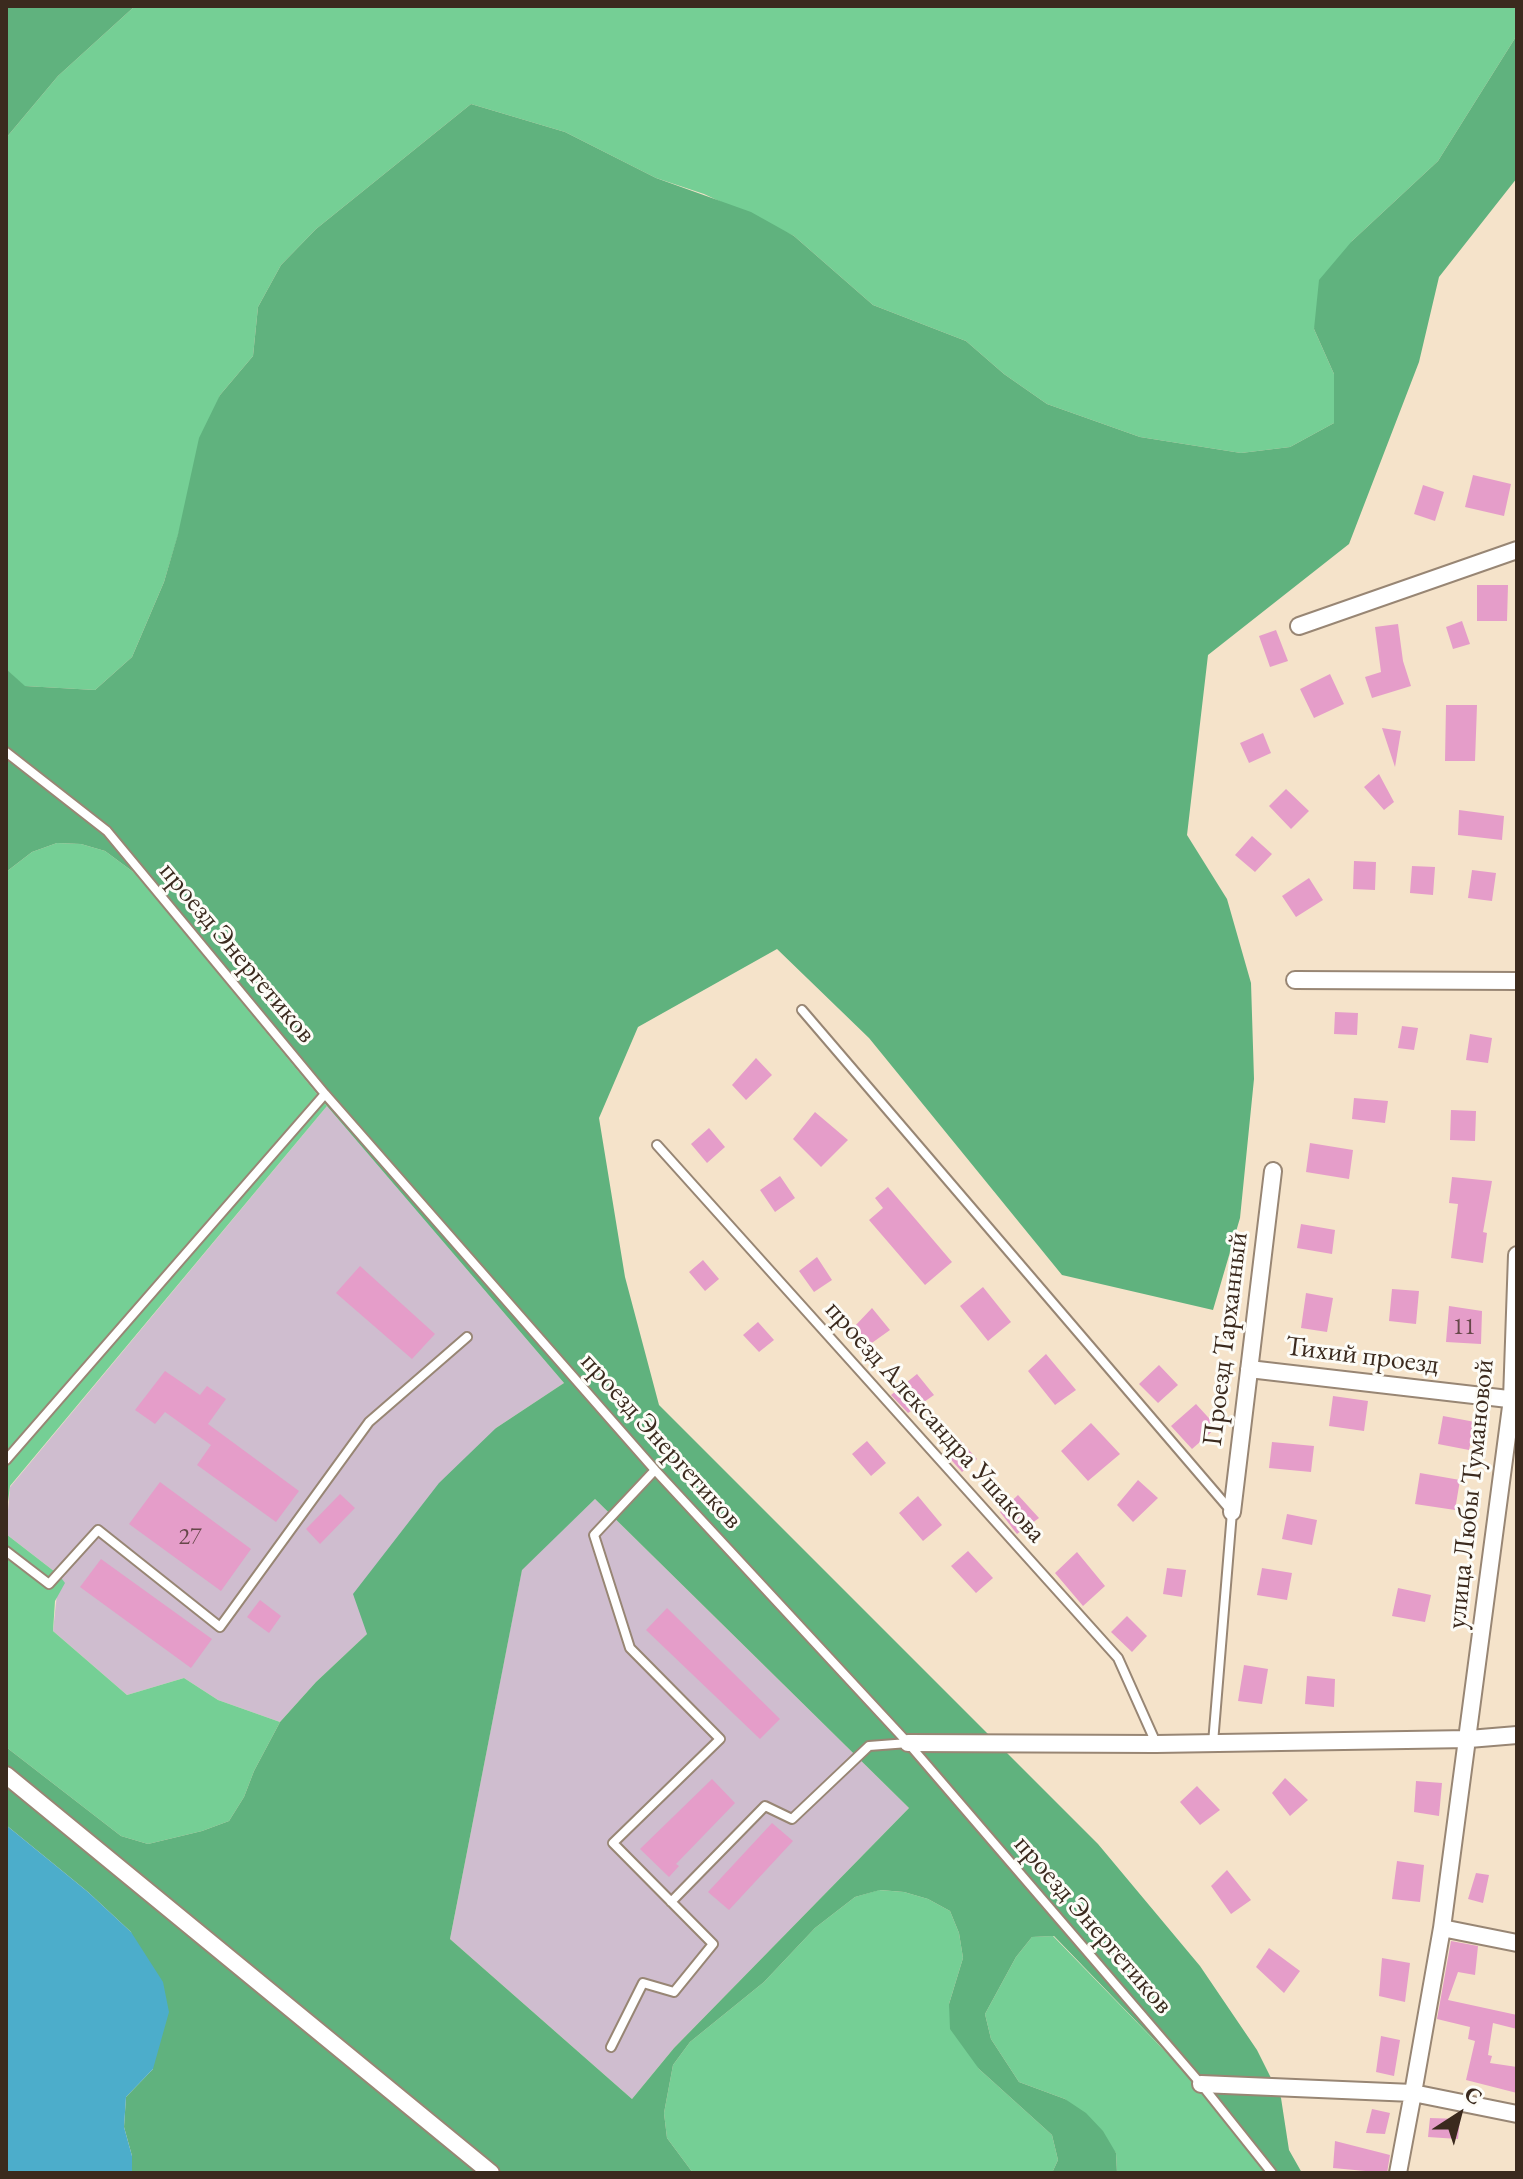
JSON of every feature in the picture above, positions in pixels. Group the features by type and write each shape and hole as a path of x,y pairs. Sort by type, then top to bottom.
{"street":[{"path":"1299,626 1517,550"},
{"path":"1295,980 1517,981"},
{"name":"Проезд Тарханный","path":"1232,1512 1273,1171"},
{"name":"улица Любы Тумановой","path":"1398,2173 1442,1928 1514,1399 1517,1255"},
{"name":"Тихий проезд","path":"1249,1369 1514,1399"},
{"path":"908,1743 1156,1744 1469,1739 1517,1735"},
{"path":"6,1775 491,2173"},
{"path":"1442,1928 1517,1943"},
{"path":"1201,2084 1413,2093 1517,2114"}],"lane":[{"name":"проезд Энергетиков","path":"6,752 107,831 325,1094 655,1470 908,1743 1201,2084 1272,2173"},
{"path":"802,1010 1232,1512 1213,1743"},
{"path":"6,1460 325,1094"},
{"name":"проезд Александра Ушакова","path":"657,1145 1118,1658 1156,1744"},
{"path":"6,1551 49,1584 98,1530 220,1627 369,1422 467,1337"},
{"path":"611,2047 643,1983 674,1992 713,1944 613,1843 720,1739 630,1648 594,1535 655,1470"},
{"path":"671,1902 765,1806 792,1819 869,1746 908,1743"}],"shaded area":[{"path":"327,1106 564,1383 496,1428 367,1634 316,1682 280,1722 218,1700 184,1678 127,1695 53,1631 59,1575 6,1534 10,1487"},
{"path":"595,1499 909,1808 674,2048 632,2099 450,1939 522,1569"}],"green space":[{"path":"6,6 135,6 58,76 6,138"},
{"path":"135,6 1517,6 1517,35 1438,161 1352,241 1314,329 1334,374 1334,423 1290,447 1241,453 1140,437 1047,404 1004,374 966,341 873,305 794,236 704,194 656,178 565,132 471,104 316,229 281,265 258,307 253,356 220,395 164,582 132,657 95,690 24,686 6,670 6,138 58,76"},
{"path":"1517,35 1517,178 1439,277 1419,362 1349,544 1208,655 1187,835 1227,899 1251,983 1254,1079 1240,1218 1213,1310 1062,1275 869,1038 777,949 638,1027 599,1118 625,1277 659,1405 1098,1844 1200,1966 1257,2050 1281,2098 1289,2150 1302,2173 1265,2173 1194,2081 1054,1936 1032,1937 1016,1957 985,2014 991,2039 1019,2082 1065,2099 1086,2113 1103,2131 1116,2153 1117,2173 1052,2173 1058,2160 1052,2135 979,2069 950,2029 949,2004 963,1958 959,1933 950,1911 928,1899 904,1892 880,1890 855,1897 815,1928 764,1982 690,2042 673,2065 664,2113 667,2138 693,2173 132,2173 132,2156 124,2127 126,2097 153,2069 131,1932 88,1892 6,1825 6,1747 121,1836 148,1844 229,1821 280,1722 316,1682 367,1634 353,1594 439,1483 496,1428 564,1383 327,1106 136,874 105,851 81,844 57,843 32,852 6,872 6,669 25,686 95,690 132,657 164,582 199,438 220,395 253,356 258,307 281,265 316,229 471,104 565,132 656,178 751,212 794,236 873,305 966,341 1004,374 1047,404 1140,437 1241,453 1290,447 1334,423 1334,374 1314,329 1319,280 1352,241 1438,161","holes":["595,1499 909,1808 674,2048 632,2099 450,1939 522,1570"]},
{"path":"57,843 81,844 105,851 136,874 327,1106 10,1486 6,1518 6,872 32,852"},
{"path":"6,1534 65,1583 55,1601 53,1631 127,1695 184,1678 218,1700 280,1722 229,1821 148,1844 121,1836 6,1747"},
{"path":"879,1890 904,1892 928,1899 950,1911 959,1933 963,1958 949,2004 979,2069 1052,2135 1058,2160 1052,2173 693,2173 667,2138 664,2113 673,2065 690,2042 764,1982 815,1928 855,1897"},
{"path":"1053,1936 1194,2081 1265,2173 1117,2173 1116,2153 1065,2099 1019,2082 991,2039 985,2014 1016,1957 1032,1937"}],"water":[{"path":"6,1825 88,1892 131,1932 163,1982 169,2012 153,2069 126,2097 124,2127 132,2156 132,2173 6,2173"}],"building":[{"path":"1473,475 1511,484 1504,516 1465,507"},
{"path":"1423,485 1444,492 1435,521 1414,514"},
{"path":"1477,585 1508,585 1507,621 1477,621"},
{"path":"1462,621 1470,644 1453,649 1446,627"},
{"path":"1398,624 1403,661 1411,686 1372,698 1365,677 1381,672 1375,627"},
{"path":"1276,630 1288,661 1270,667 1259,636"},
{"path":"1330,674 1344,704 1314,718 1300,689"},
{"path":"1446,705 1477,705 1475,761 1445,761"},
{"path":"1382,728 1401,731 1395,767"},
{"path":"1263,733 1271,753 1249,763 1240,743"},
{"path":"1379,774 1394,802 1384,810 1364,787"},
{"path":"1286,789 1309,811 1291,829 1269,806"},
{"path":"1459,810 1504,816 1502,840 1458,835"},
{"path":"1252,836 1272,854 1255,872 1235,855"},
{"path":"1354,861 1376,862 1375,890 1353,889"},
{"path":"1412,866 1435,867 1433,895 1410,893"},
{"path":"1472,870 1496,873 1492,901 1468,898"},
{"path":"1309,878 1323,900 1296,917 1282,896"},
{"path":"1335,1012 1358,1013 1357,1035 1334,1034"},
{"path":"1402,1026 1418,1028 1414,1050 1398,1048"},
{"path":"1470,1034 1492,1038 1488,1063 1466,1060"},
{"path":"756,1058 772,1075 746,1100 732,1085"},
{"path":"1354,1098 1388,1101 1385,1123 1352,1119"},
{"path":"1451,1110 1476,1111 1475,1141 1450,1140"},
{"path":"815,1112 848,1140 821,1167 793,1139"},
{"path":"709,1128 725,1147 707,1163 691,1144"},
{"path":"1310,1143 1353,1150 1349,1179 1306,1172"},
{"path":"780,1176 795,1198 775,1212 760,1190"},
{"path":"1452,1177 1492,1181 1483,1232 1487,1233 1483,1263 1451,1258 1458,1204 1449,1203"},
{"path":"888,1187 952,1262 925,1285 869,1220 883,1208 875,1198"},
{"path":"1301,1224 1335,1230 1332,1254 1297,1248"},
{"path":"817,1257 832,1280 814,1292 799,1271"},
{"path":"703,1260 719,1279 705,1291 689,1272"},
{"path":"360,1266 435,1334 412,1359 336,1293"},
{"path":"983,1287 1011,1322 988,1341 960,1306"},
{"path":"1392,1289 1419,1291 1416,1324 1389,1321"},
{"path":"1306,1293 1333,1298 1327,1332 1301,1328"},
{"path":"1449,1306 1482,1311 1481,1344 1446,1342"},
{"path":"872,1308 890,1330 869,1345 854,1327"},
{"path":"758,1322 774,1340 759,1352 743,1335"},
{"path":"1046,1354 1076,1390 1055,1405 1028,1371"},
{"path":"1159,1365 1178,1385 1158,1403 1139,1384"},
{"path":"165,1371 200,1395 207,1386 226,1399 208,1424 299,1491 276,1522 197,1465 211,1445 165,1412 155,1424 135,1410"},
{"path":"917,1374 934,1395 908,1413 891,1395"},
{"path":"1333,1396 1368,1401 1364,1431 1329,1426"},
{"path":"1196,1404 1217,1427 1192,1449 1171,1426"},
{"path":"1443,1416 1475,1422 1469,1450 1438,1444"},
{"path":"1091,1423 1120,1454 1088,1481 1061,1451"},
{"path":"960,1440 977,1459 962,1472 945,1453"},
{"path":"867,1441 886,1463 871,1476 852,1454"},
{"path":"1272,1442 1314,1446 1311,1472 1269,1468"},
{"path":"1420,1473 1460,1480 1455,1510 1415,1504"},
{"path":"1138,1480 1158,1498 1133,1522 1117,1505"},
{"path":"160,1482 251,1549 221,1591 129,1524"},
{"path":"340,1494 355,1508 320,1544 306,1529"},
{"path":"1018,1495 1039,1518 1017,1534 1000,1512"},
{"path":"918,1496 942,1525 923,1541 899,1513"},
{"path":"1287,1514 1317,1520 1312,1545 1282,1539"},
{"path":"968,1551 993,1578 976,1593 951,1566"},
{"path":"1077,1552 1105,1586 1083,1606 1055,1573"},
{"path":"101,1559 212,1639 191,1668 80,1587"},
{"path":"1167,1568 1186,1570 1182,1597 1163,1594"},
{"path":"1262,1568 1292,1573 1287,1600 1257,1595"},
{"path":"1398,1588 1431,1595 1425,1622 1392,1616"},
{"path":"260,1600 281,1616 269,1633 247,1617"},
{"path":"667,1608 780,1719 760,1739 646,1630"},
{"path":"1127,1616 1147,1636 1132,1652 1111,1632"},
{"path":"1244,1665 1268,1669 1262,1704 1238,1701"},
{"path":"1307,1676 1335,1679 1334,1707 1305,1704"},
{"path":"1285,1778 1308,1800 1290,1816 1272,1793"},
{"path":"712,1779 735,1803 676,1864 679,1866 669,1877 640,1849"},
{"path":"1416,1781 1442,1783 1439,1816 1414,1812"},
{"path":"1197,1786 1220,1810 1200,1825 1180,1802"},
{"path":"772,1823 793,1841 729,1910 708,1892"},
{"path":"1397,1861 1424,1865 1420,1902 1392,1899"},
{"path":"1227,1870 1251,1900 1231,1914 1211,1886"},
{"path":"1476,1873 1489,1875 1483,1903 1468,1899"},
{"path":"1451,1941 1478,1946 1475,1975 1458,1972 1448,2000 1517,2015 1517,2029 1493,2023 1488,2055 1492,2056 1490,2063 1517,2067 1517,2093 1466,2080 1475,2041 1468,2039 1470,2027 1437,2019"},
{"path":"1269,1948 1300,1971 1284,1993 1256,1967"},
{"path":"1382,1958 1410,1963 1405,2002 1379,1996"},
{"path":"1381,2036 1400,2040 1394,2076 1376,2072"},
{"path":"1372,2109 1390,2113 1385,2134 1366,2133"},
{"path":"1430,2118 1460,2119 1458,2139 1428,2137"},
{"path":"1335,2141 1390,2155 1387,2173 1333,2168"}]}
